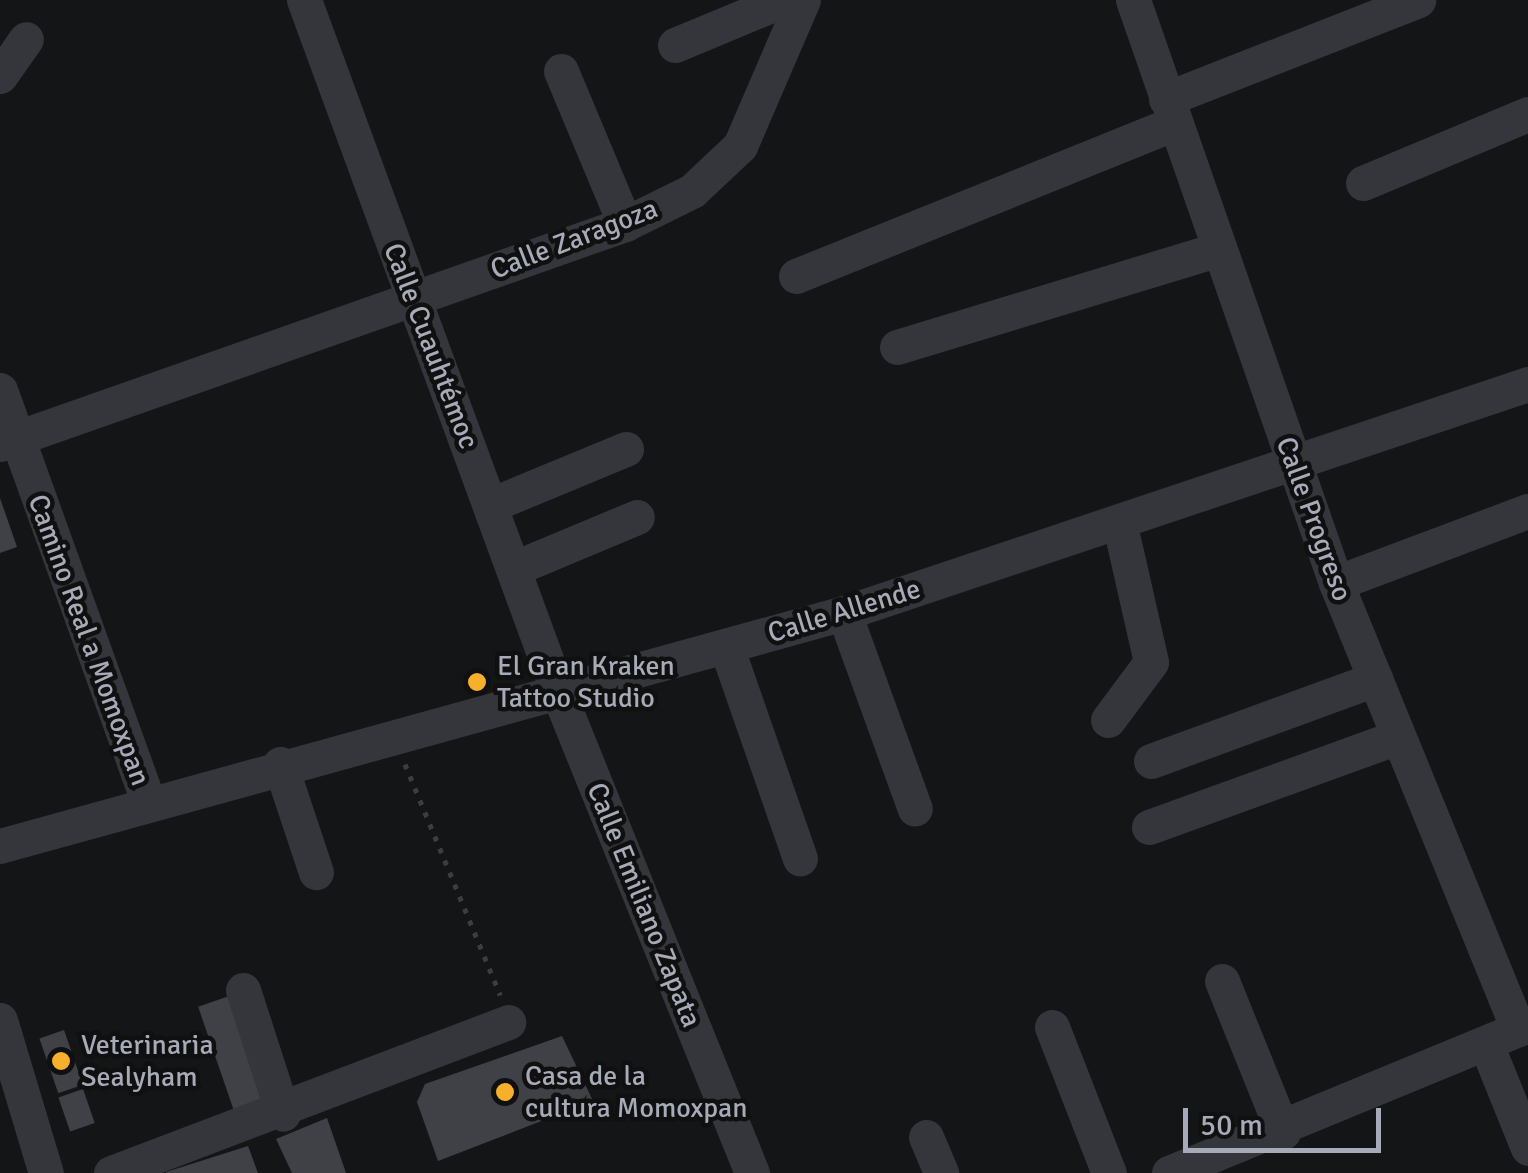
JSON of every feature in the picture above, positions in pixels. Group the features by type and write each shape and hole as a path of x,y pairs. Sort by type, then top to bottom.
{"street":[{"name":"Calle Cuauhtémoc","path":"304,0 558,692"},
{"path":"675,45 784,0"},
{"name":"Calle Zaragoza","path":"7,442 625,224 692,191 740,146 803,0"},
{"path":"796,276 1418,0"},
{"name":"Calle Progreso","path":"1139,2 1170,111 1336,582 1523,1027"},
{"path":"0,76 26,39"},
{"path":"562,71 625,224"},
{"path":"1363,182 1528,114"},
{"path":"897,347 1220,249"},
{"name":"Calle Allende","path":"148,800 844,613 1294,467 1528,384"},
{"name":"Camino Real a Momoxpan","path":"0,390 7,442 148,800 0,846"},
{"path":"492,504 626,449"},
{"path":"1336,582 1528,512"},
{"path":"515,568 638,516"},
{"path":"1108,720 1151,662 1120,525"},
{"path":"844,613 915,809"},
{"path":"726,646 800,859"},
{"path":"1151,762 1374,679"},
{"name":"Calle Emiliano Zapata","path":"558,692 752,1173"},
{"path":"1149,828 1398,737"},
{"path":"280,764 316,872"},
{"path":"1222,981 1284,1132"},
{"path":"243,990 283,1114"},
{"path":"0,1020 12,1109 46,1173"},
{"path":"112,1173 283,1114 508,1022"},
{"path":"1052,1027 1109,1173"},
{"path":"1169,1173 1284,1132 1523,1027"},
{"path":"1486,1044 1528,1148"},
{"path":"926,1137 941,1173"}],"path":[{"path":"394,734 508,1022"}],"building":[{"path":"0,498 17,547 0,553"},
{"path":"235,994 272,1102 235,1114 198,1007"},
{"name":"Veterinaria Sealyham","path":"64,1030 83,1085 58,1093 39,1038"},
{"name":"Casa de la cultura Momoxpan","path":"562,1036 593,1101 438,1161 417,1102 425,1084"},
{"path":"83,1089 95,1123 70,1132 58,1097"},
{"path":"327,1118 346,1173 292,1173 276,1139"},
{"path":"248,1146 258,1173 166,1173 166,1172"}],"place":[{"name":"El Gran Kraken Tattoo Studio","path":"477,682"},
{"name":"Veterinaria Sealyham","path":"61,1061"},
{"name":"Casa de la cultura Momoxpan","path":"505,1092"}]}
